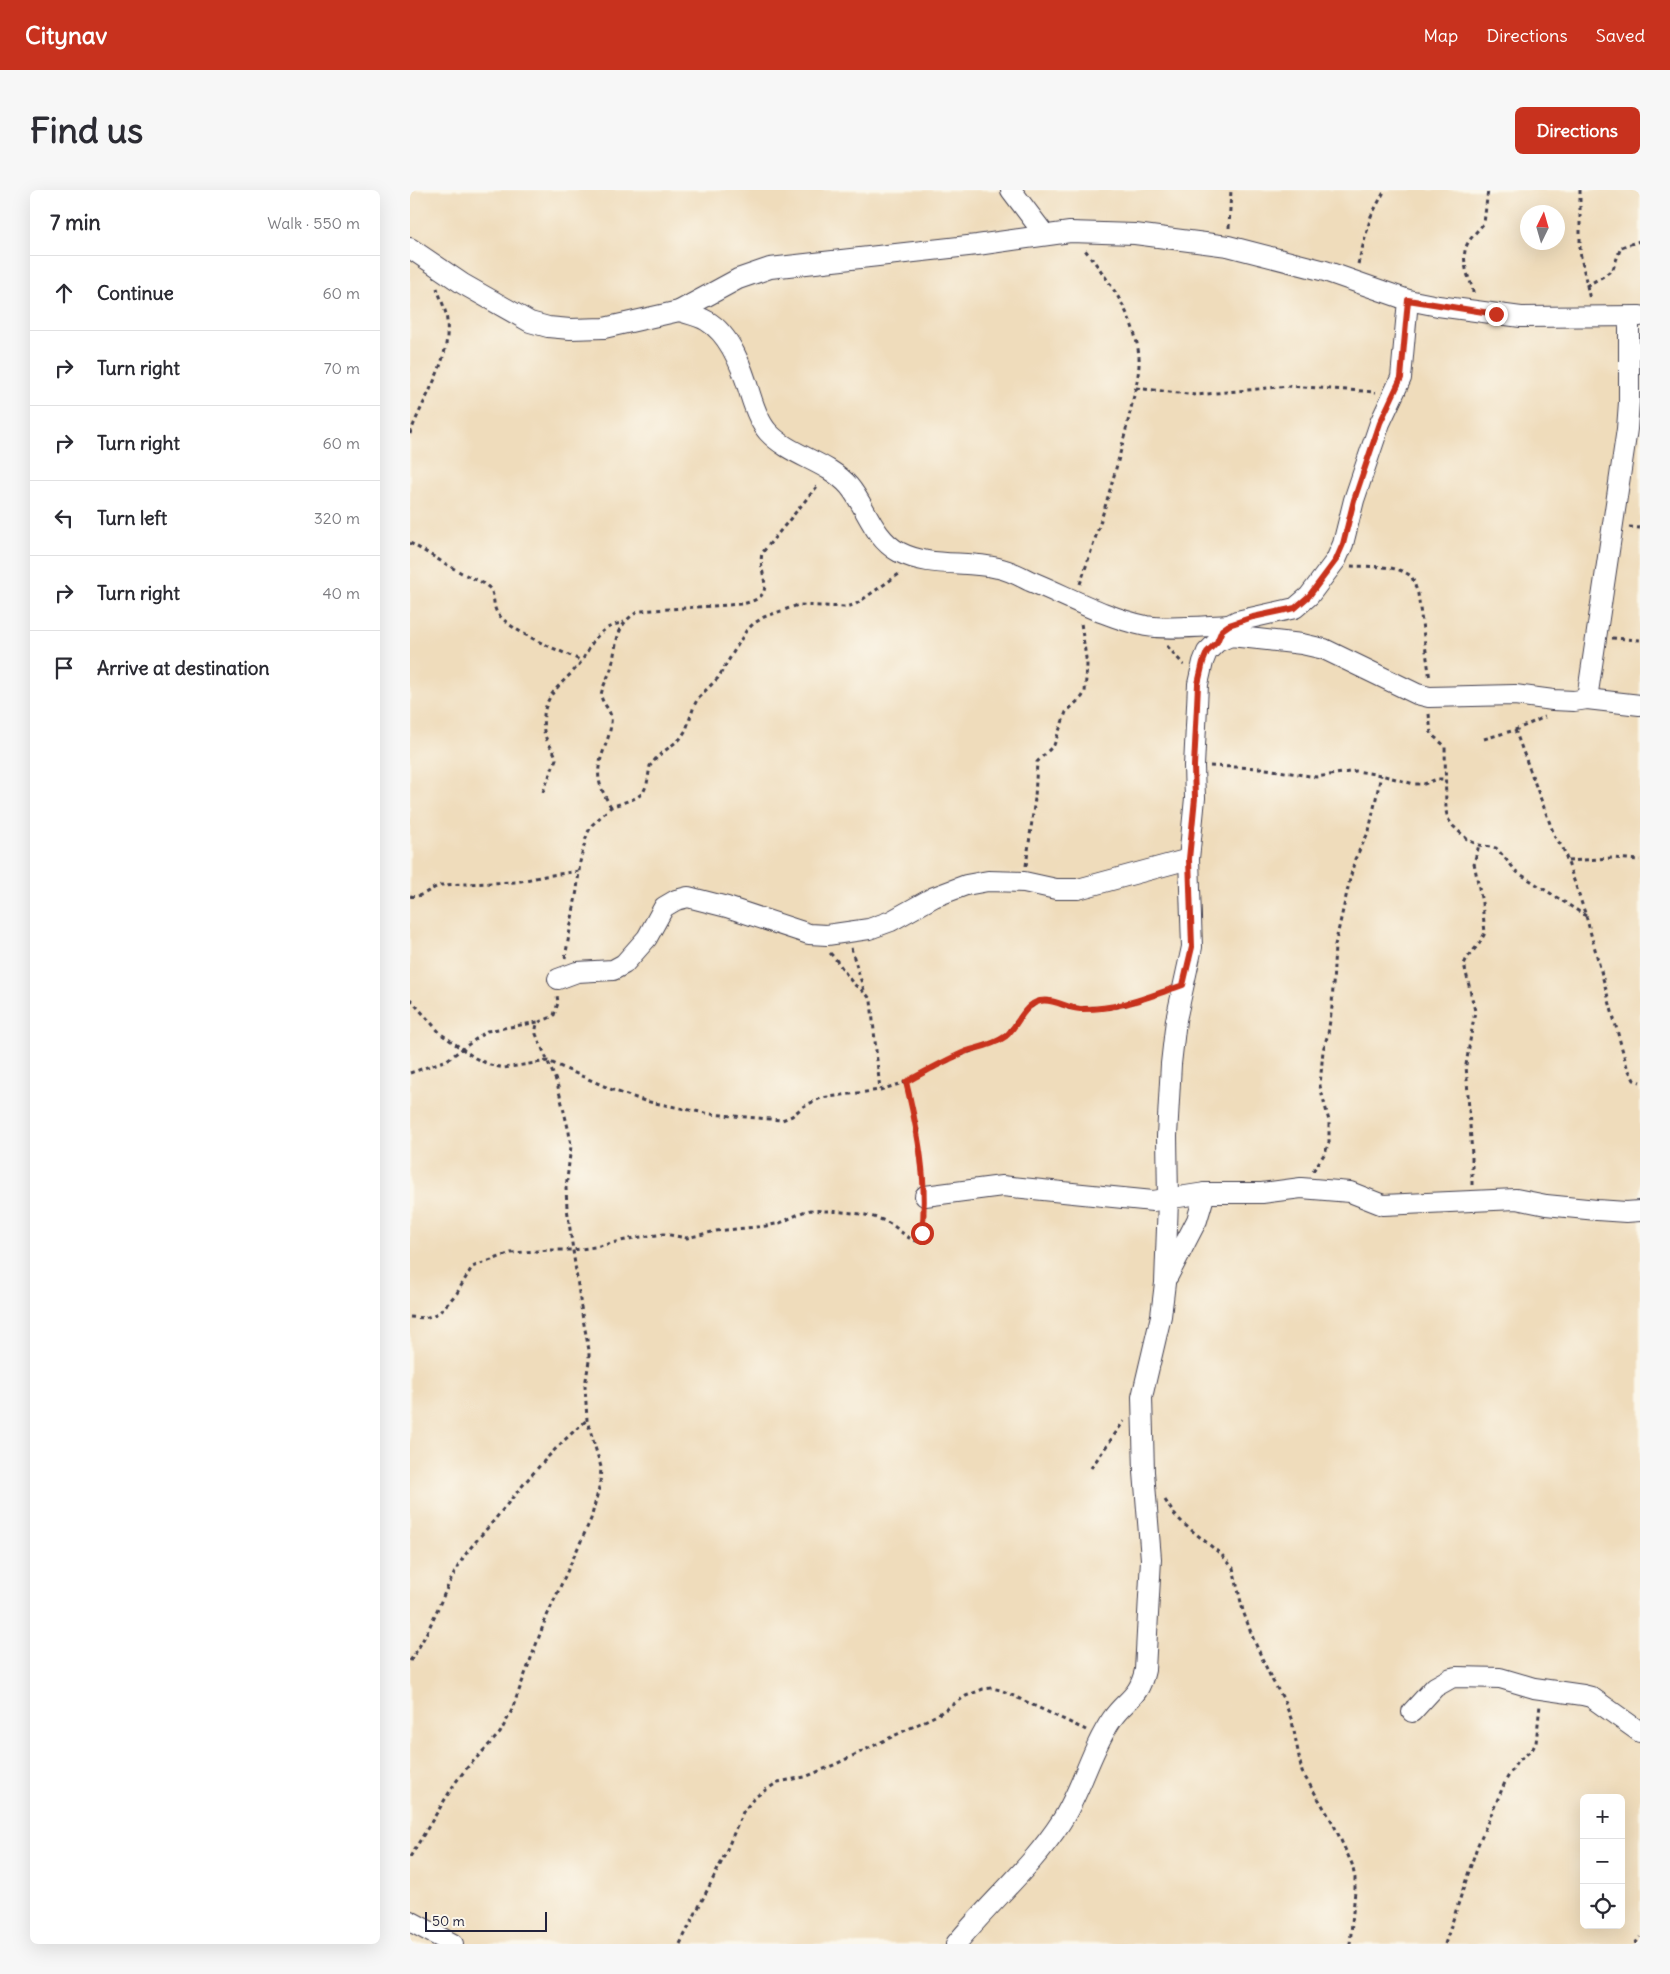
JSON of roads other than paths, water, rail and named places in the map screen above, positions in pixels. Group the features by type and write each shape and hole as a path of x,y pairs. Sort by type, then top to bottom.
{"street":[{"path":"1011,190 1046,235"},
{"path":"410,248 498,305 530,322 548,327 570,329 604,328 679,311 738,278 770,268 977,245 1070,232 1135,234 1228,246 1325,271 1408,300 1474,311 1521,317 1635,317 1627,429 1587,699"},
{"path":"1217,642 1222,630 1229,625 1245,619 1295,608 1309,596 1333,565 1343,544 1354,500 1380,423 1403,371 1408,300"},
{"path":"679,311 708,322 720,331 732,349 746,379 754,406 768,432 783,444 831,470 850,486 883,538 897,551 916,559 943,564 970,564 999,568 1112,615 1147,626 1229,625"},
{"path":"956,1944 1048,1842 1063,1820 1112,1719 1137,1692 1145,1670 1151,1559 1144,1472 1142,1397 1161,1316 1165,1283 1168,1200 1166,1136 1176,1020 1192,947 1189,859 1195,798 1194,766 1198,684 1207,652 1217,642 1231,636 1311,645 1324,649 1417,694 1429,697 1515,695 1553,700 1587,699 1640,705"},
{"path":"558,979 577,972 613,970 624,964 647,938 664,907 676,900 688,897 720,905 809,934 847,933 869,929 891,920 934,897 988,881 1024,882 1056,888 1078,889 1189,859"},
{"path":"924,1196 1002,1186 1135,1201 1168,1200 1206,1193 1262,1193 1301,1188 1350,1192 1383,1205 1516,1199 1546,1205 1596,1210 1640,1211"},
{"path":"1165,1283 1196,1220 1206,1193"},
{"path":"1412,1712 1436,1687 1450,1678 1500,1678 1542,1690 1583,1695 1591,1698 1640,1732"},
{"path":"410,1921 453,1944"}]}
